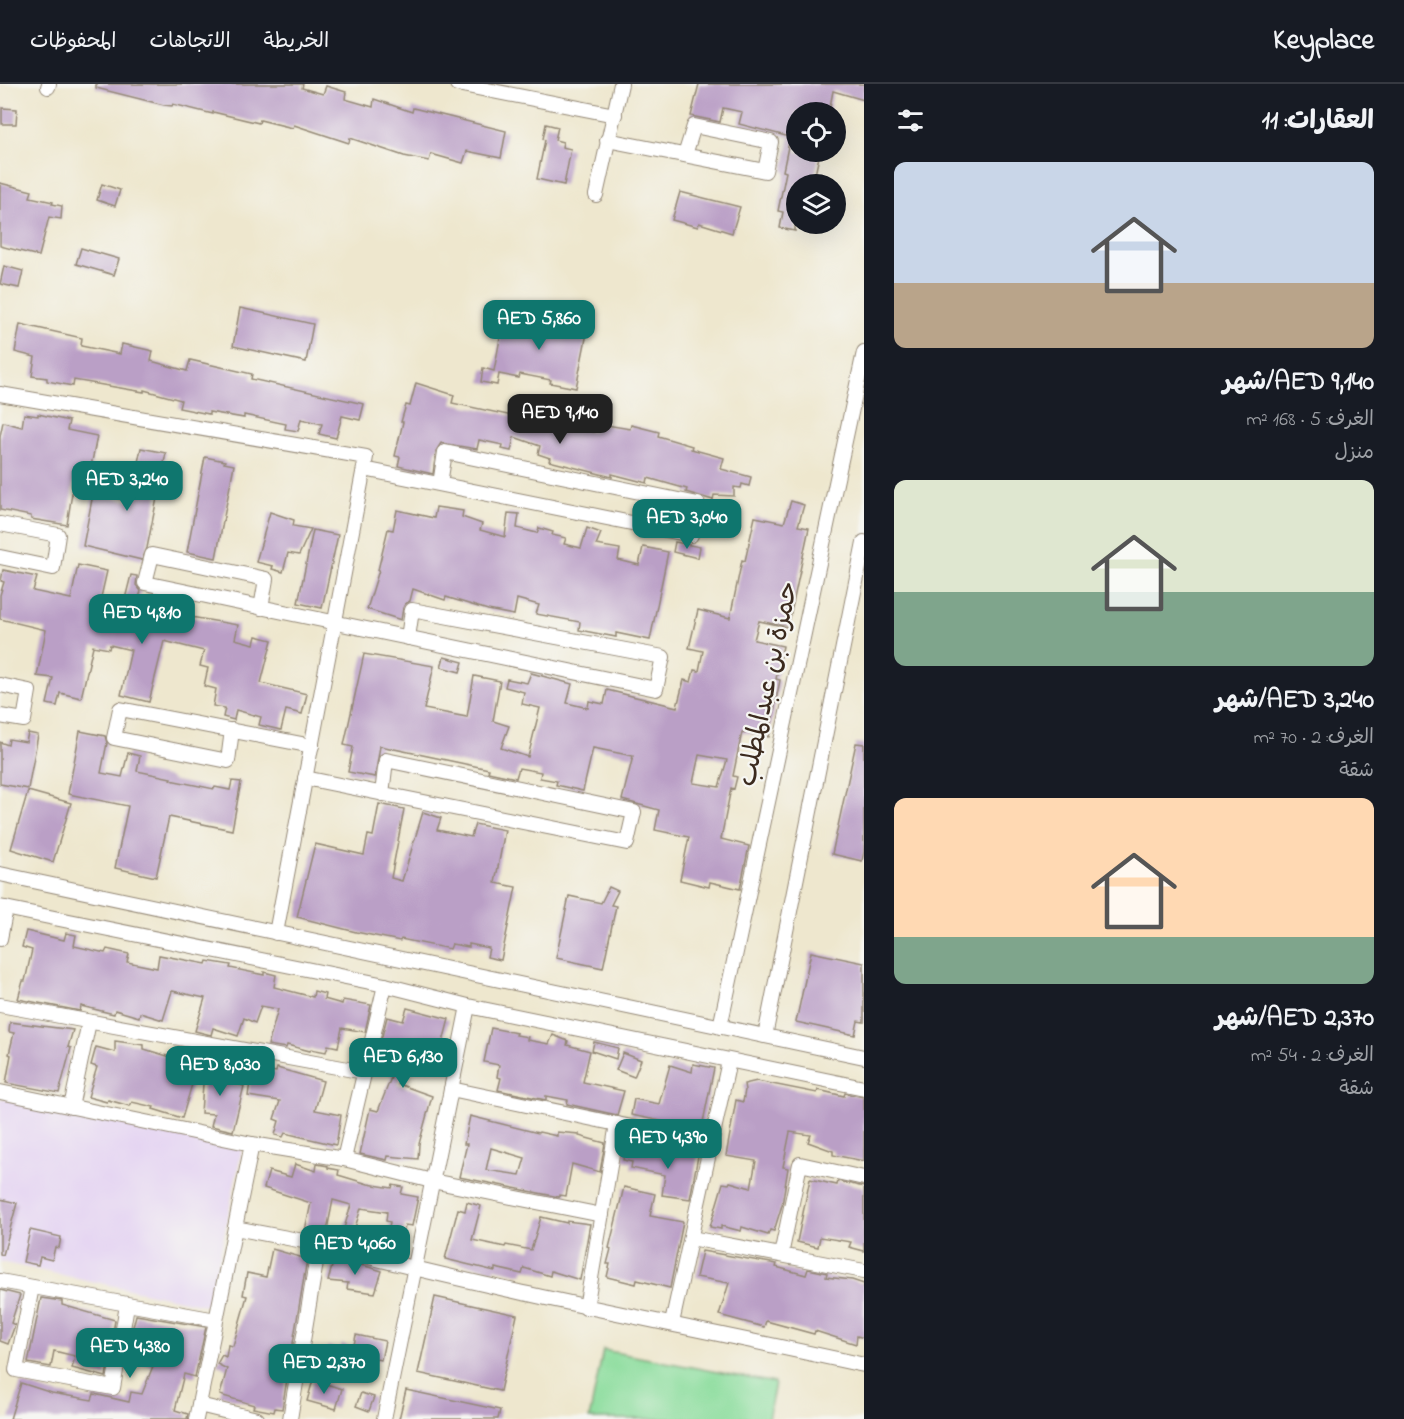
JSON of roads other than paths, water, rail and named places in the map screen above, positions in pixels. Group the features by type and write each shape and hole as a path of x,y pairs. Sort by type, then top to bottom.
{"street":[{"path":"457,84 615,116"},
{"path":"596,195 621,84"},
{"path":"607,140 765,171 771,142 694,126 685,155"},
{"name":"حمزة بن عبدالمطلب","path":"720,1027 864,352"},
{"path":"0,394 366,457 276,933"},
{"path":"364,469 691,535 698,504 445,452 440,484"},
{"path":"0,524 58,535 53,568 0,557"},
{"path":"765,1036 863,552"},
{"path":"261,608 266,579 152,555 145,583 261,608 656,689 663,657 412,610 408,638"},
{"path":"0,685 29,691 24,720 0,716"},
{"path":"232,730 228,761 114,738 120,709 232,730 312,746"},
{"path":"305,778 382,794 627,843 634,812 386,760 382,794"},
{"path":"0,874 864,1058"},
{"path":"0,939 3,908 385,985 468,1006 864,1088"},
{"path":"344,1159 385,985"},
{"path":"0,1005 364,1072"},
{"path":"384,1419 468,1006"},
{"path":"71,1107 89,1023"},
{"path":"672,1323 729,1061"},
{"path":"451,1089 712,1144"},
{"path":"0,1092 252,1144 344,1159 432,1180 602,1215"},
{"path":"586,1308 617,1124"},
{"path":"196,1419 252,1144"},
{"path":"781,1255 800,1164 864,1178"},
{"path":"235,1228 319,1244 414,1269 586,1308 672,1323 864,1365"},
{"path":"691,1238 864,1271"},
{"path":"290,1419 319,1244"},
{"path":"0,1281 216,1320"},
{"path":"32,1287 16,1370 113,1388 127,1305"},
{"path":"199,1405 257,1419"}]}
